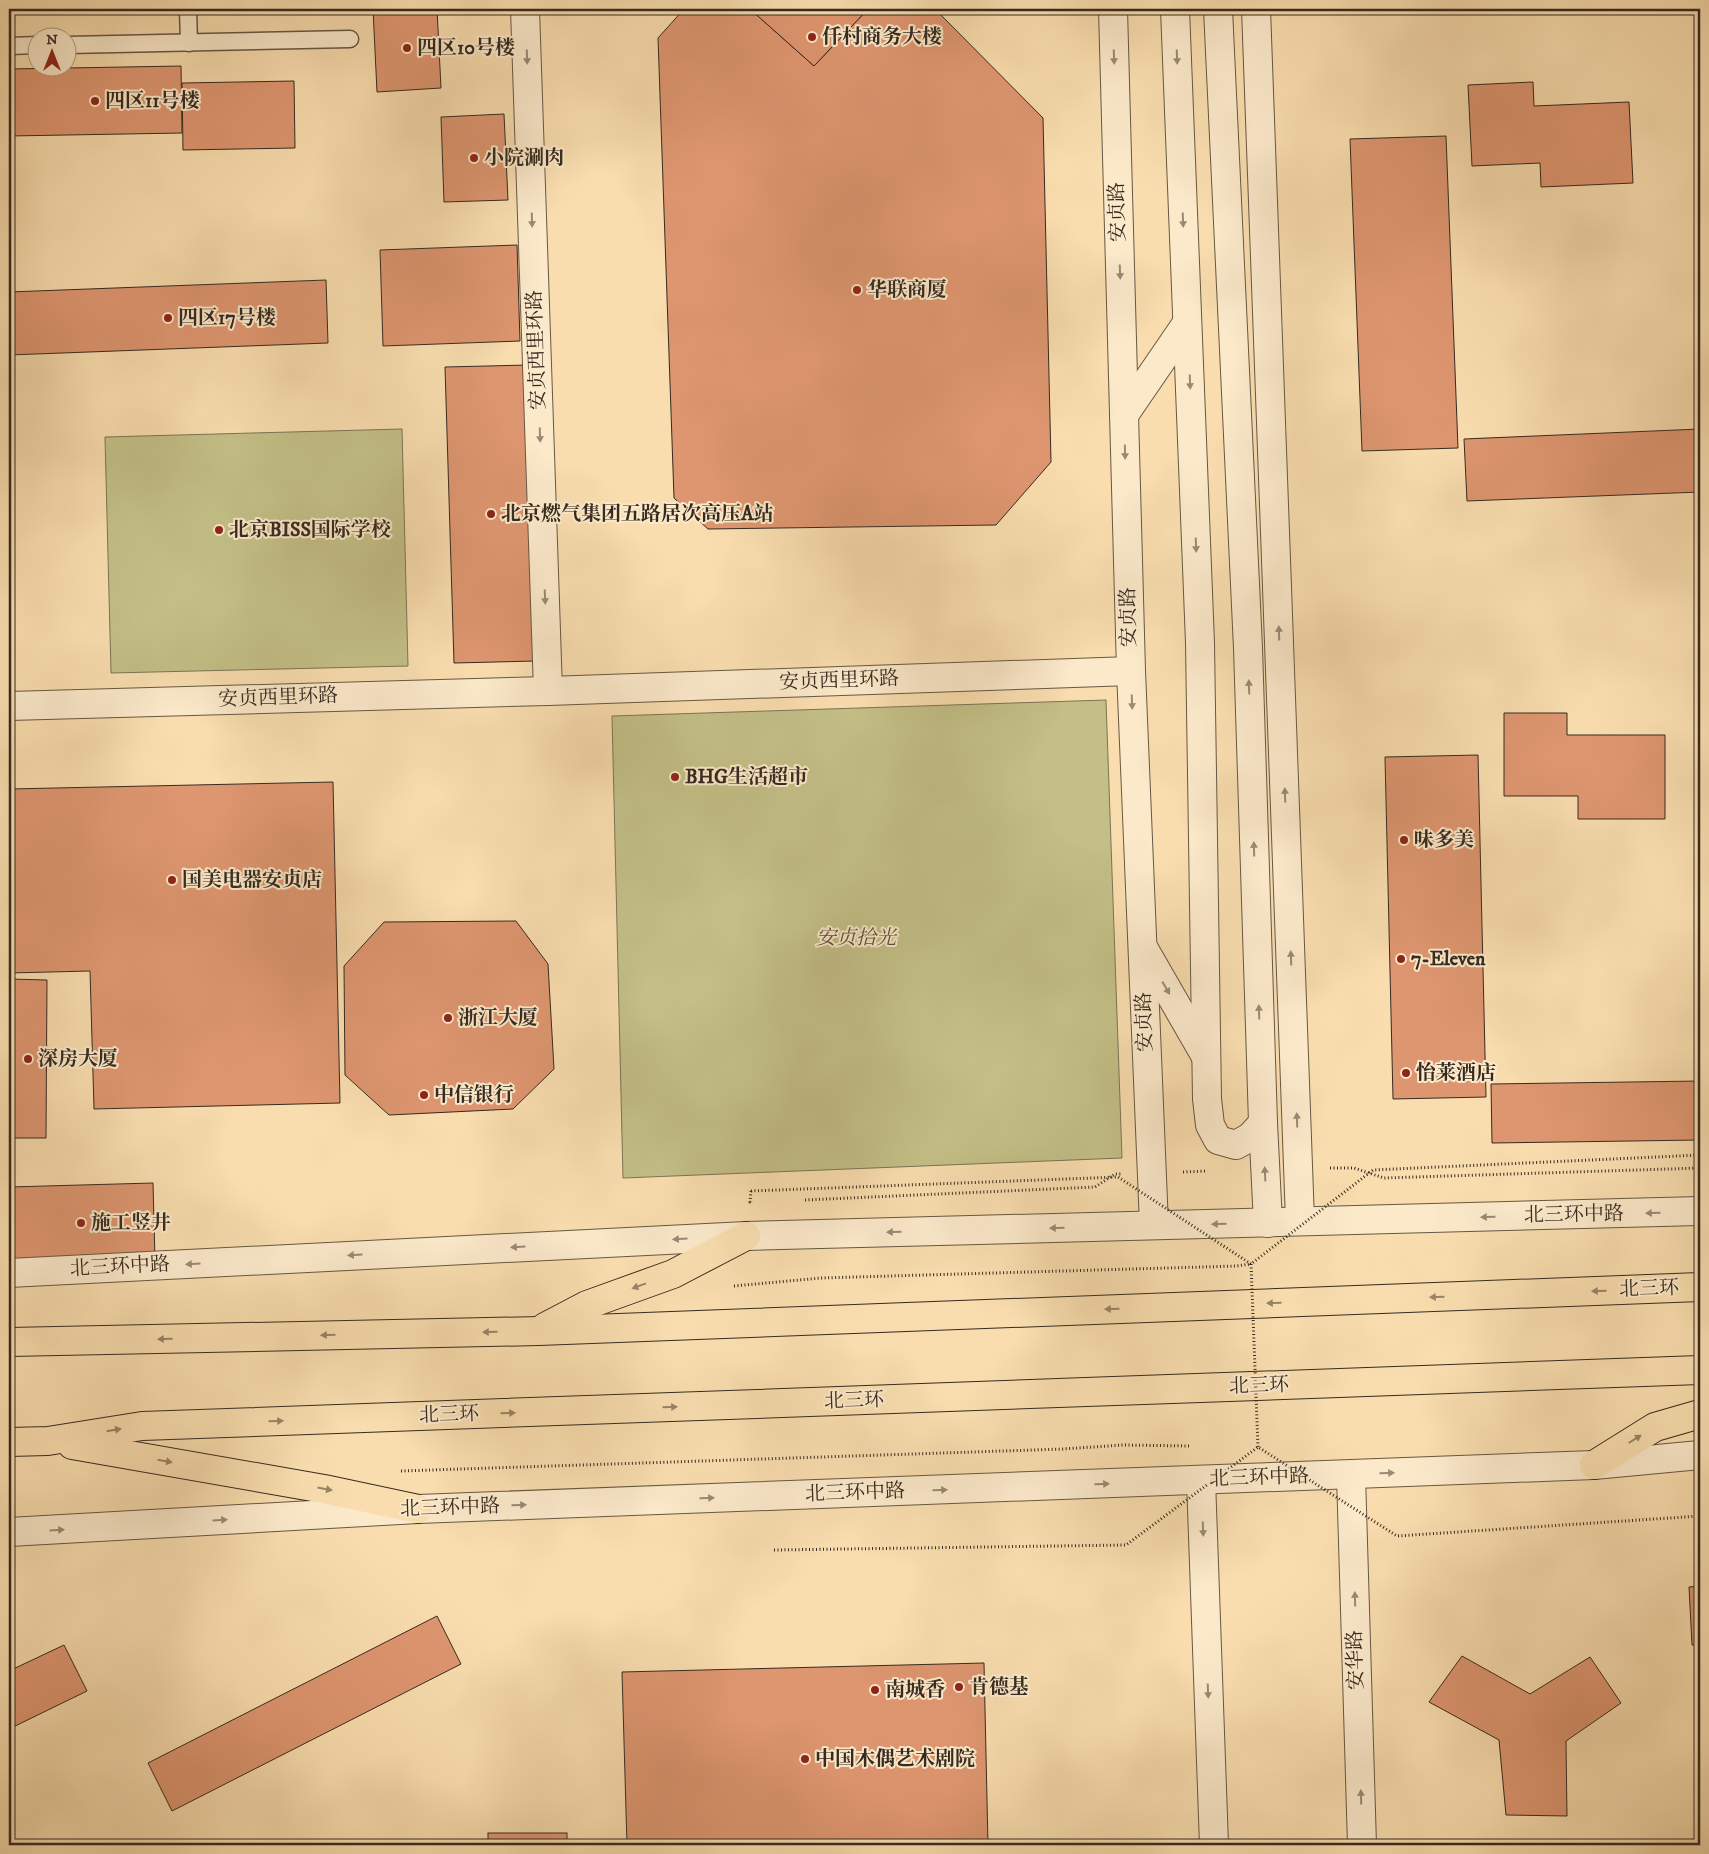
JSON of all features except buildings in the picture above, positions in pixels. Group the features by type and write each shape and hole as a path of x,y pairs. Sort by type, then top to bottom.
{"highway":[{"path":"539,1331 587,1305 673,1274 746,1236"},
{"name":"北三环","path":"9,1342 539,1331 1700,1287"},
{"name":"北三环","path":"9,1442 48,1440 142,1426 1700,1370"},
{"path":"1594,1465 1655,1427 1700,1414"},
{"path":"48,1440 324,1488 418,1509"}],"street":[{"name":"安贞西里环路","path":"525,9 548,691"},
{"name":"安贞路","path":"1113,9 1130,671 1154,1226"},
{"path":"1175,9 1200,643 1207,1099 1210,1125 1218,1140 1236,1145 1250,1137 1263,1123"},
{"path":"1218,9 1247,639 1268,1222"},
{"path":"1256,9 1300,1221"},
{"path":"1230,276 1267,311"},
{"path":"1124,415 1188,324"},
{"name":"安贞西里环路","path":"9,706 548,691 1130,671"},
{"path":"1142,946 1206,1057"},
{"name":"北三环中路","path":"9,1273 746,1236 1700,1211"},
{"name":"北三环中路","path":"9,1532 418,1509 1594,1465 1700,1455"},
{"name":"安华路","path":"1351,1475 1362,1845"},
{"path":"1201,1480 1214,1845"}],"lane":[{"path":"188,9 189,42"},
{"path":"78,45 350,39"},
{"path":"9,46 28,45"}],"path":[{"path":"734,1286 821,1278 1236,1266 1251,1264 1374,1170 1700,1155"},
{"path":"1299,1169 1354,1168 1384,1178 1700,1168"},
{"path":"799,1200 1094,1187 1114,1174 1208,1171"},
{"path":"760,1202 750,1202 751,1191 1118,1178 1251,1264"},
{"path":"1251,1264 1258,1447"},
{"path":"400,1471 1063,1449 1123,1445"},
{"path":"1258,1447 1397,1536 1700,1516"},
{"path":"774,1550 1126,1545 1258,1447"}],"green space":[{"path":"402,429 408,666 111,673 105,437"},
{"name":"安贞拾光","path":"1106,700 1122,1158 623,1178 612,716"}],"place":[{"name":"仟村商务大楼","path":"812,37"},
{"name":"四区10号楼","path":"407,48"},
{"name":"四区11号楼","path":"95,101"},
{"name":"小院涮肉","path":"474,158"},
{"name":"华联商厦","path":"857,290"},
{"name":"四区17号楼","path":"168,318"},
{"name":"北京燃气集团五路居次高压A站","path":"491,514"},
{"name":"北京BISS国际学校","path":"219,530"},
{"name":"BHG生活超市","path":"675,777"},
{"name":"味多美","path":"1404,840"},
{"name":"国美电器安贞店","path":"172,880"},
{"name":"7-Eleven","path":"1401,959"},
{"name":"浙江大厦","path":"448,1018"},
{"name":"深房大厦","path":"28,1059"},
{"name":"怡莱酒店","path":"1406,1073"},
{"name":"中信银行","path":"424,1095"},
{"name":"施工竖井","path":"81,1223"},
{"name":"肯德基","path":"959,1687"},
{"name":"南城香","path":"875,1690"},
{"name":"中国木偶艺术剧院","path":"805,1759"}]}
